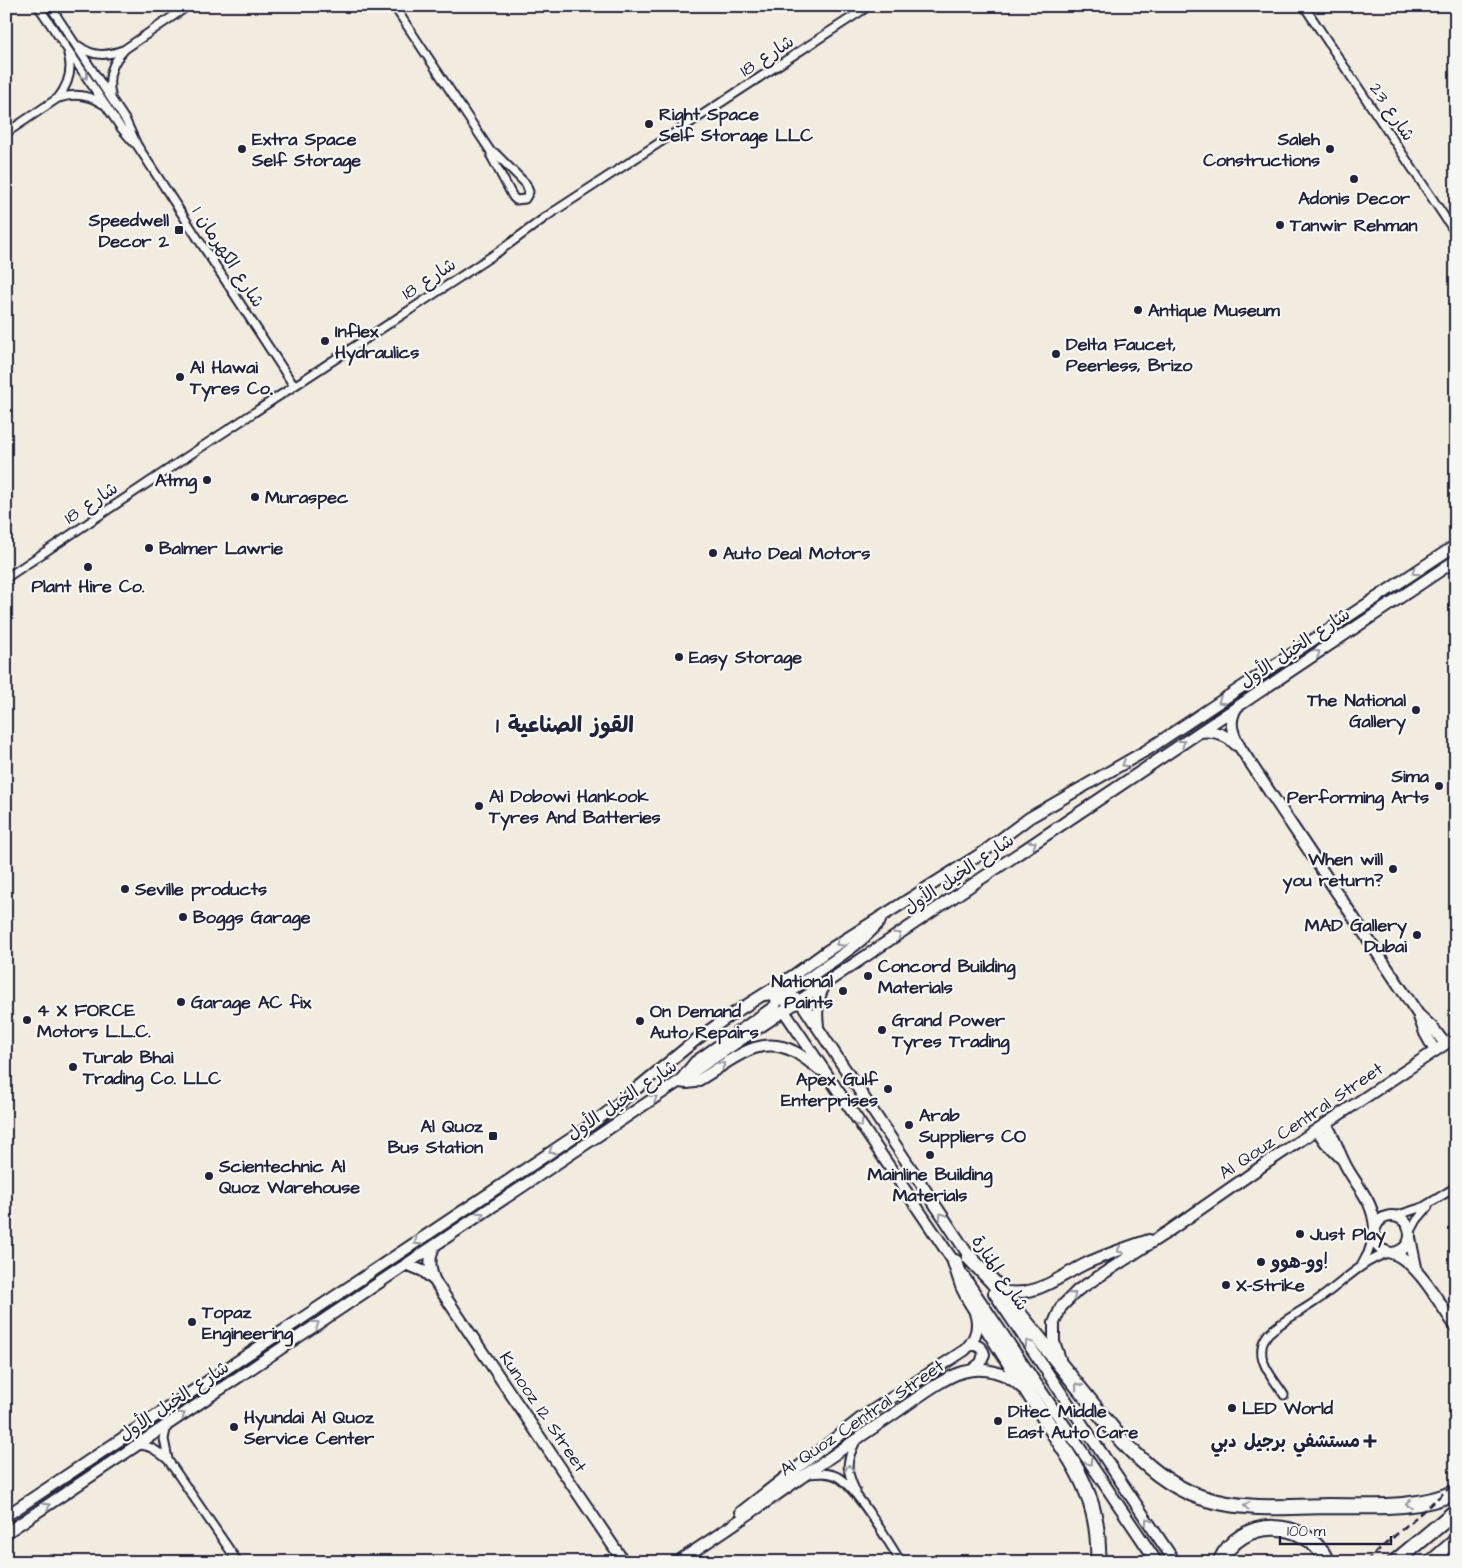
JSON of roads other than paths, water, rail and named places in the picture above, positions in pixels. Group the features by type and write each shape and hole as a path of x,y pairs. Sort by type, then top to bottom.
{"highway":[{"path":"969,1257 1001,1291 1113,1431 1144,1462 1177,1487 1212,1500 1248,1507 1398,1506 1424,1502 1456,1492"},
{"path":"955,1262 970,1300 1071,1460 1084,1485 1096,1526 1098,1562"},
{"path":"1395,1562 1456,1511"},
{"path":"1220,1562 1227,1550 1241,1537 1258,1529 1278,1527 1287,1528 1305,1536 1319,1549 1327,1562"},
{"path":"1432,1562 1456,1541"}],"main road":[{"name":"شارع الخيل الأول","path":"6,1516 565,1143 613,1108 697,1039 761,996 982,852 1029,818 1147,750 1456,545"},
{"name":"شارع الخيل الأول","path":"6,1533 1456,560"},
{"path":"1238,706 1233,715 1231,725 1241,749 1418,1014 1433,1028 1445,1044"},
{"path":"1200,732 1213,732 1226,736 1241,749"},
{"path":"784,1011 784,1003 794,989 863,939 885,914"},
{"path":"820,1032 817,1006 820,994 827,982"},
{"path":"679,1082 695,1062 772,1008 776,1001 774,994"},
{"path":"761,996 774,994 788,996 800,1001"},
{"name":"شارع المنارة","path":"800,1001 969,1257 1175,1562"},
{"name":"شارع المنارة","path":"784,1011 1157,1562"},
{"path":"1418,1014 1425,1033 1436,1051"},
{"name":"Al Qouz Central Street","path":"1065,1370 1053,1336 1054,1323 1061,1308 1078,1290 1166,1233 1456,1037"},
{"path":"679,1082 695,1082 741,1053 767,1045 794,1051 827,1075"},
{"path":"1322,1127 1331,1150 1343,1160 1367,1197 1374,1215 1374,1232 1378,1247 1406,1262 1418,1273 1456,1327"},
{"path":"1367,1197 1393,1216 1405,1222 1410,1235 1418,1273"},
{"path":"1374,1232 1381,1220 1393,1216"},
{"name":"Al Qouz Central Street","path":"1001,1291 1019,1293 1038,1290 1088,1263 1166,1233"},
{"path":"1391,1253 1402,1250 1409,1242 1410,1235"},
{"name":"Kunooz 12 Street","path":"436,1244 430,1260 436,1282 623,1561"},
{"name":"Kunooz 12 Street","path":"406,1264 423,1271 436,1282"},
{"path":"969,1346 974,1339 977,1325 977,1318 970,1300"},
{"path":"969,1346 972,1344 978,1346 984,1354 981,1363 972,1370"},
{"name":"Al Quoz Central Street","path":"720,1534 740,1513 828,1443 969,1346"},
{"name":"Al Quoz Central Street","path":"677,1562 856,1439 957,1374 972,1370 988,1370 1004,1375 1020,1385 1028,1394"}],"street":[{"name":"شارع الكهرمان 1","path":"38,6 121,128 137,145"},
{"name":"شارع الكهرمان 1","path":"50,6 129,127 137,145 294,386"},
{"path":"111,99 109,80 111,68 118,57 125,49 188,6"},
{"path":"394,6 491,152 491,156 513,197 516,200 525,199 529,192 526,184 496,154 491,152"},
{"name":"شارع 18","path":"6,578 498,252 542,219 869,6"},
{"name":"شارع 23","path":"1304,6 1456,234"},
{"path":"73,41 83,49 95,54 108,54 125,49"},
{"path":"6,133 58,98 67,84 70,67 66,50 62,43"},
{"path":"58,98 80,95 94,98 106,106"},
{"path":"1393,1216 1414,1211 1432,1203 1456,1187"},
{"path":"1410,1235 1422,1214 1432,1203"},
{"path":"1359,1268 1368,1253 1374,1232"},
{"path":"1284,1395 1263,1358 1262,1347 1266,1338 1272,1331 1318,1300 1359,1268 1373,1259 1391,1253"},
{"path":"167,1425 164,1439 168,1460"},
{"path":"856,1439 847,1467 858,1497"},
{"path":"137,1445 146,1445 154,1448 168,1460 238,1562"},
{"path":"806,1474 824,1473 834,1475 842,1480 858,1497 901,1562"}],"railway":[{"path":"1365,1562 1456,1482"}],"place":[{"name":"Right Space Self Storage LLC","path":"649,124"},
{"name":"Extra Space Self Storage","path":"242,149"},
{"name":"Saleh Constructions","path":"1330,149"},
{"name":"Adonis Decor","path":"1354,179"},
{"name":"Tanwir Rehman","path":"1280,225"},
{"name":"Speedwell Decor 2","path":"179,230"},
{"name":"Antique Museum","path":"1138,310"},
{"name":"Inflex Hydraulics","path":"325,341"},
{"name":"Delta Faucet, Peerless, Brizo","path":"1056,354"},
{"name":"Al Hawai Tyres Co.","path":"180,377"},
{"name":"Atmg","path":"207,480"},
{"name":"Muraspec","path":"255,497"},
{"name":"Balmer Lawrie","path":"149,548"},
{"name":"Auto Deal Motors","path":"713,553"},
{"name":"Plant Hire Co.","path":"88,567"},
{"name":"Easy Storage","path":"679,657"},
{"name":"The National Gallery","path":"1416,710"},
{"name":"Sima Performing Arts","path":"1439,786"},
{"name":"Al Dobowi Hankook Tyres And Batteries","path":"479,806"},
{"name":"When will you return?","path":"1393,869"},
{"name":"Seville products","path":"125,889"},
{"name":"Boggs Garage","path":"183,917"},
{"name":"MAD Gallery Dubai","path":"1417,935"},
{"name":"Concord Building Materials","path":"868,976"},
{"name":"National Paints","path":"843,991"},
{"name":"Garage AC fix","path":"181,1002"},
{"name":"4 X FORCE Motors L.L.C.","path":"27,1020"},
{"name":"On Demand Auto Repairs","path":"640,1021"},
{"name":"Grand Power Tyres Trading","path":"882,1030"},
{"name":"Turab Bhai Trading Co. LLC","path":"73,1067"},
{"name":"Apex Gulf Enterprises","path":"888,1089"},
{"name":"Arab Suppliers CO","path":"909,1125"},
{"name":"Al Quoz Bus Station","path":"493,1136"},
{"name":"Mainline Building Materials","path":"930,1155"},
{"name":"Scientechnic Al Quoz Warehouse","path":"209,1176"},
{"name":"Just Play","path":"1300,1234"},
{"name":"وو-هوو!","path":"1261,1262"},
{"name":"X-Strike","path":"1226,1285"},
{"name":"Topaz Engineering","path":"192,1322"},
{"name":"LED World","path":"1232,1408"},
{"name":"Ditec Middle East Auto Care","path":"998,1421"},
{"name":"Hyundai Al Quoz Service Center","path":"234,1427"},
{"name":"مستشفي برجيل دبي","path":"1370,1441"}],"district":[{"name":"القوز الصناعية 1","path":"565,725"}]}
